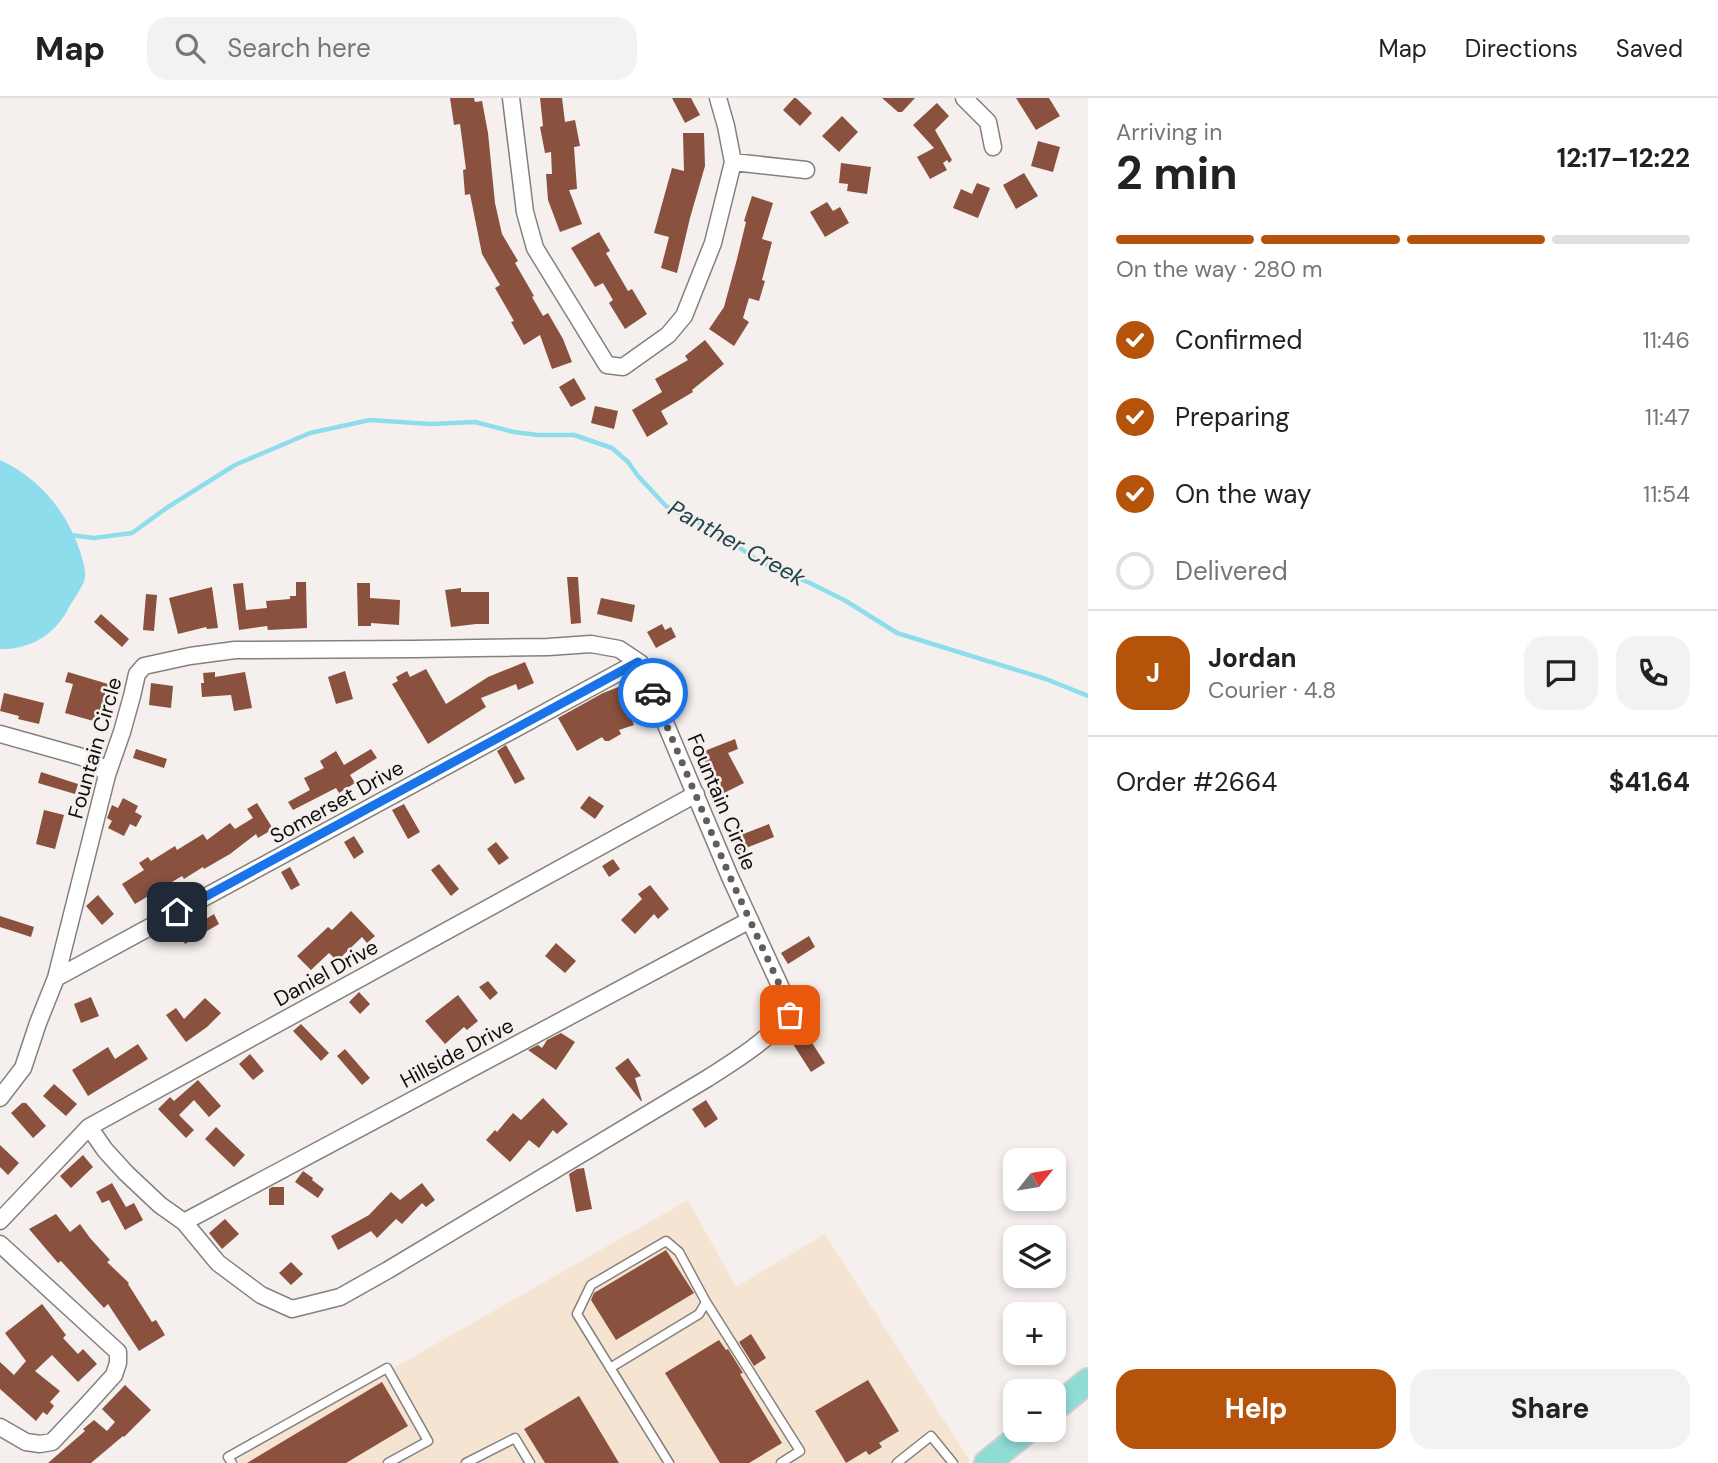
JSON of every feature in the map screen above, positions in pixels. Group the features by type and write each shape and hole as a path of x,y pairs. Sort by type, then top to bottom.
{"main road":[{"path":"1066,1399 1088,1381"},
{"path":"987,1463 1013,1442"}],"street":[{"path":"511,98 526,212 534,248 607,365 623,367 668,335 684,316 713,243 733,162 718,98"},
{"path":"964,98 988,122 993,147"},
{"path":"733,162 806,170"},
{"name":"Fountain Circle","path":"0,1098 23,1068 56,978 107,775 122,732 137,674 144,666 235,650 548,647 591,644 619,649 638,662 781,988 790,1015 776,1030 749,1052 708,1078 400,1263 340,1297 292,1309 261,1295 218,1263 184,1222 160,1205 105,1150 89,1127"},
{"name":"Somerset Drive","path":"56,978 638,662"},
{"path":"0,734 82,757 97,765 107,775"},
{"name":"Daniel Drive","path":"0,1221 89,1127 696,794"},
{"name":"Hillside Drive","path":"184,1222 750,920"},
{"path":"0,1244 118,1352 114,1375 52,1442 26,1442 0,1427"}],"lane":[{"path":"668,1463 577,1314 591,1284 666,1241 679,1252 706,1303 800,1451 781,1463"},
{"path":"610,1368 699,1314 706,1303"},
{"path":"232,1463 228,1457 387,1368 428,1441 388,1463"},
{"path":"897,1463 931,1436 953,1463"},
{"path":"466,1463 515,1438 530,1463"}],"shaded area":[{"path":"688,1200 736,1287 825,1234 970,1461 227,1463"}],"water":[{"path":"0,460 27,476 59,509 74,536 85,575 82,585 55,628 39,640 10,649 0,649"}],"building":[{"path":"450,98 474,98 475,102 482,101 495,203 502,234 518,261 515,263 534,296 532,297 543,316 548,313 572,362 552,369 540,335 524,345 495,288 500,285 482,254 470,194 465,195 463,170 466,169 460,124 454,125"},
{"path":"540,98 562,98 565,122 575,120 580,146 574,147 577,189 569,190 582,224 560,232 548,200 546,174 552,174 551,152 545,153 540,127 543,126"},
{"path":"672,98 691,98 700,115 685,123"},
{"path":"794,98 812,113 800,126 783,110"},
{"path":"882,98 915,98 902,112 898,112"},
{"path":"1016,98 1049,98 1060,116 1036,130"},
{"path":"937,103 949,116 935,130 952,160 943,163 947,170 930,179 917,157 934,148 913,125"},
{"path":"842,116 858,132 839,152 822,136"},
{"path":"683,133 704,133 705,166 677,273 661,268 669,237 654,233 672,168 684,171"},
{"path":"1038,141 1060,147 1053,172 1031,166"},
{"path":"841,163 871,167 867,194 847,191 848,184 839,183"},
{"path":"1024,173 1038,196 1016,209 1003,185"},
{"path":"977,183 990,188 978,218 953,208 961,189 972,194"},
{"path":"752,196 773,203 762,239 772,242 759,301 749,298 743,318 749,322 734,346 709,329 724,307"},
{"path":"827,202 833,211 840,207 849,223 825,237 810,212"},
{"path":"599,232 610,251 606,253 628,291 632,289 647,314 625,329 609,303 613,300 603,283 595,287 571,248"},
{"path":"705,340 724,364 692,390 693,392 661,411 668,424 647,437 632,410 662,392 655,379 688,360 685,356"},
{"path":"574,378 586,399 571,407 559,387"},
{"path":"595,406 618,411 614,429 591,423"},
{"path":"567,577 578,577 581,623 571,624"},
{"path":"296,582 306,582 307,628 268,630 267,626 239,630 233,584 243,583 246,610 267,608 266,601 296,596"},
{"path":"357,583 370,583 370,598 400,600 399,625 371,623 371,626 358,626"},
{"path":"212,587 218,628 206,627 178,634 169,598"},
{"path":"461,588 461,592 489,592 489,624 451,627 445,590"},
{"path":"146,594 157,595 154,631 143,630"},
{"path":"601,598 635,605 632,622 597,614"},
{"path":"101,614 129,639 122,647 94,622"},
{"path":"662,624 665,630 671,627 676,637 656,648 647,632"},
{"path":"525,662 534,683 518,690 516,684 481,698 486,707 428,744 392,684 398,681 396,677 407,671 410,677 426,669 446,704 488,677"},
{"path":"345,671 353,699 336,704 328,677"},
{"path":"68,672 108,684 97,722 65,713 73,684 65,682"},
{"path":"215,672 215,677 245,672 252,708 234,711 231,695 202,697 203,673"},
{"path":"151,683 173,686 171,708 149,705"},
{"path":"621,686 634,725 619,730 621,734 609,741 602,737 577,751 558,718"},
{"path":"4,693 44,703 39,724 0,711"},
{"path":"735,739 738,749 728,753 744,783 720,795 711,779 702,752"},
{"path":"506,745 525,779 515,784 497,751"},
{"path":"136,749 167,759 164,768 133,758"},
{"path":"371,749 377,758 350,775 355,783 339,793 336,788 293,810 288,802 310,790 304,778 324,768 320,761 336,751 344,765"},
{"path":"41,772 78,784 75,794 38,783"},
{"path":"589,796 604,806 595,819 580,808"},
{"path":"123,798 138,806 135,812 142,816 136,827 130,824 124,836 108,828 112,821 107,818 112,805 118,808"},
{"path":"257,803 273,829 258,838 256,834 230,854 184,879 182,876 135,904 122,884 144,870 139,863 148,857 151,861 175,846 177,850 203,834 207,840 230,823 235,829 253,818 247,809"},
{"path":"404,804 420,832 408,839 392,810"},
{"path":"44,810 64,815 55,849 36,844"},
{"path":"769,824 774,837 738,851 733,838"},
{"path":"354,836 364,852 354,859 344,842"},
{"path":"496,842 509,858 499,865 487,849"},
{"path":"613,859 620,869 609,877 602,866"},
{"path":"439,864 459,889 451,896 431,870"},
{"path":"290,867 300,885 291,890 281,872"},
{"path":"650,885 669,909 658,919 654,914 635,934 621,920 642,899 638,894"},
{"path":"98,895 114,914 102,925 86,906"},
{"path":"351,911 375,936 367,943 362,937 337,961 329,953 311,970 297,956 328,927 332,930"},
{"path":"214,914 219,924 185,944 180,935"},
{"path":"0,916 34,927 31,937 0,927"},
{"path":"809,936 815,947 788,964 781,953"},
{"path":"556,943 576,961 565,973 545,956"},
{"path":"488,981 498,993 490,1000 479,987"},
{"path":"359,992 370,1004 360,1014 349,1002"},
{"path":"458,995 478,1021 467,1030 464,1027 445,1044 425,1021"},
{"path":"91,997 99,1016 81,1023 74,1004"},
{"path":"205,998 221,1013 186,1042 166,1015 176,1008 184,1019"},
{"path":"301,1024 329,1053 321,1061 293,1031"},
{"path":"805,1032 825,1063 811,1072 791,1041"},
{"path":"561,1033 575,1042 556,1070 528,1050 538,1045 542,1048 547,1040"},
{"path":"138,1044 148,1059 88,1096 72,1070 108,1047 115,1059"},
{"path":"345,1049 370,1078 362,1085 337,1056"},
{"path":"250,1054 264,1071 253,1080 239,1064"},
{"path":"628,1058 641,1076 635,1078 642,1101 615,1068"},
{"path":"198,1080 221,1106 209,1117 194,1100 179,1115 194,1130 186,1138 158,1109 170,1097 174,1101"},
{"path":"54,1084 77,1104 66,1116 43,1096"},
{"path":"543,1098 568,1124 557,1134 553,1130 539,1148 529,1140 510,1162 486,1140 495,1130 497,1132 513,1113 521,1120"},
{"path":"706,1100 718,1119 705,1128 692,1109"},
{"path":"22,1103 26,1103 46,1126 33,1138 11,1113"},
{"path":"216,1127 245,1155 234,1167 205,1139"},
{"path":"0,1145 19,1163 8,1175 0,1167"},
{"path":"83,1155 93,1167 71,1188 60,1176"},
{"path":"584,1168 592,1209 576,1212 569,1174"},
{"path":"303,1171 324,1189 318,1198 295,1182"},
{"path":"112,1183 126,1207 134,1203 143,1220 125,1230 109,1200 102,1203 96,1192"},
{"path":"422,1183 435,1200 426,1207 422,1203 402,1224 396,1219 377,1238 371,1231 338,1250 331,1236 369,1215 391,1192 400,1200"},
{"path":"284,1187 284,1205 269,1205 269,1189"},
{"path":"56,1214 70,1232 80,1224 110,1260 107,1262 129,1283 152,1322 156,1320 165,1335 139,1351 108,1304 104,1308 61,1261 58,1263 29,1229"},
{"path":"225,1219 239,1234 222,1249 209,1233"},
{"path":"666,1250 694,1293 616,1340 591,1300 594,1293"},
{"path":"291,1262 303,1274 291,1285 279,1273"},
{"path":"42,1304 66,1335 63,1338 78,1354 83,1349 97,1364 78,1382 52,1355 35,1371 60,1391 50,1402 54,1406 47,1415 43,1412 36,1421 0,1389 0,1362 14,1375 26,1361 5,1333"},
{"path":"751,1334 766,1358 754,1366 739,1342"},
{"path":"719,1340 743,1373 740,1374 782,1443 749,1463 720,1463 665,1373"},
{"path":"868,1380 899,1431 879,1443 882,1447 869,1455 866,1451 846,1463 815,1411"},
{"path":"382,1382 408,1426 346,1463 247,1463"},
{"path":"125,1385 151,1410 124,1437 91,1463 48,1463 94,1420 107,1431 115,1422 102,1409"},
{"path":"579,1396 619,1463 545,1463 524,1429"}],"waterway":[{"name":"Panther Creek","path":"70,535 94,538 132,533 235,465 310,433 370,420 431,424 475,422 514,432 574,435 612,448 628,462 666,506 719,533 757,560 846,601 897,633 1046,679 1088,696"}],"way so far":[{"path":"653,693 730,877 781,988 790,1015"}],"route":[{"path":"177,912 638,662 653,693"}]}
